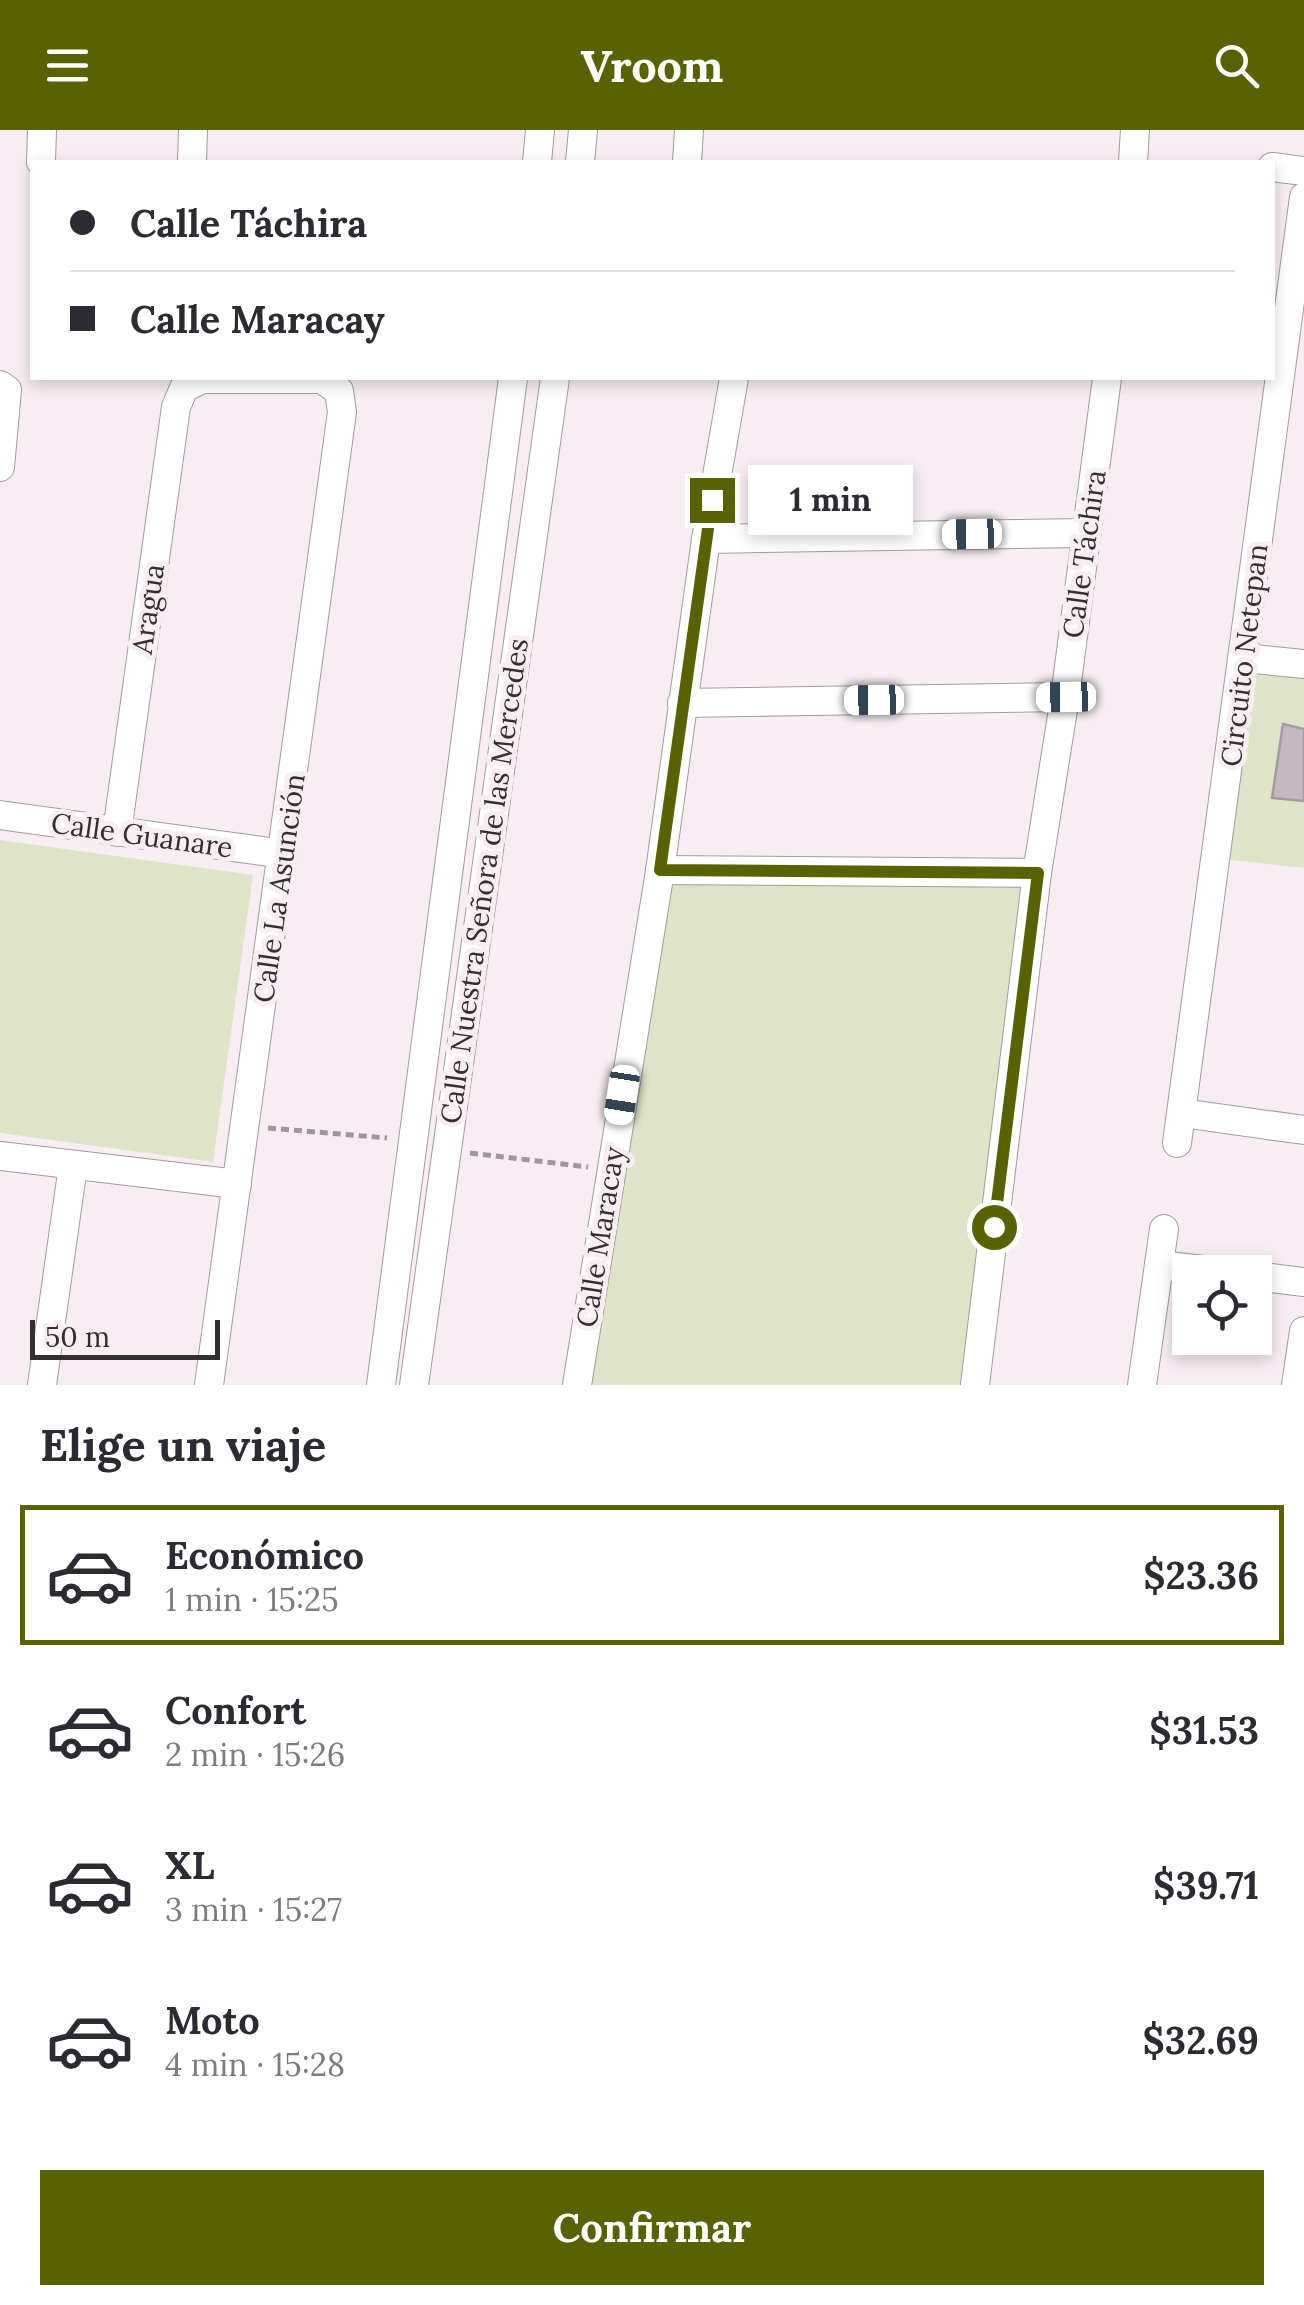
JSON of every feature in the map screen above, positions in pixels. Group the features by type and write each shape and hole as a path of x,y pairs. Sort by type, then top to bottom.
{"street":[{"path":"41,160 42,130"},
{"path":"192,160 193,130"},
{"path":"537,160 540,130"},
{"path":"580,160 583,130"},
{"path":"687,160 689,130"},
{"path":"1133,160 1135,130"},
{"path":"1275,167 1304,170"},
{"name":"Circuito Netepan","path":"1177,1143 1304,197"},
{"name":"Aragua","path":"117,832 176,407 184,388 200,380"},
{"name":"Aragua","path":"323,380 339,391"},
{"name":"Calle Nuestra Señora de las Mercedes","path":"382,1385 513,380"},
{"name":"Calle Nuestra Señora de las Mercedes","path":"414,1385 554,380"},
{"name":"Calle Maracay","path":"577,1385 660,870 706,538 733,380"},
{"name":"Calle Táchira","path":"975,1385 1038,873 1066,697 1106,380"},
{"path":"0,468 3,388"},
{"name":"Calle La Asunción","path":"208,1385 284,854 342,412 339,391"},
{"path":"706,538 1086,533"},
{"path":"1244,658 1304,664"},
{"path":"682,703 1066,697"},
{"name":"Calle Guanare","path":"0,815 284,854"},
{"path":"660,870 1038,873"},
{"path":"1182,1113 1304,1130"},
{"path":"415,1140 447,1150"},
{"path":"0,1156 237,1184"},
{"path":"42,1385 73,1166"},
{"path":"1142,1385 1164,1229"},
{"path":"1159,1266 1172,1267"},
{"path":"1272,1278 1304,1282"},
{"path":"1296,1385 1304,1331"}],"path":[{"path":"246,1126 415,1140"},
{"path":"447,1150 610,1170"}],"green space":[{"path":"1245,667 1304,675 1304,868 1221,859"},
{"path":"0,840 253,875 213,1162 0,1133"},
{"path":"660,871 1037,873 967,1385 582,1385"}],"building":[{"path":"1283,724 1304,729 1304,801 1272,798"}],"route":[{"path":"712,500 660,870 1038,873 994,1227"}]}
